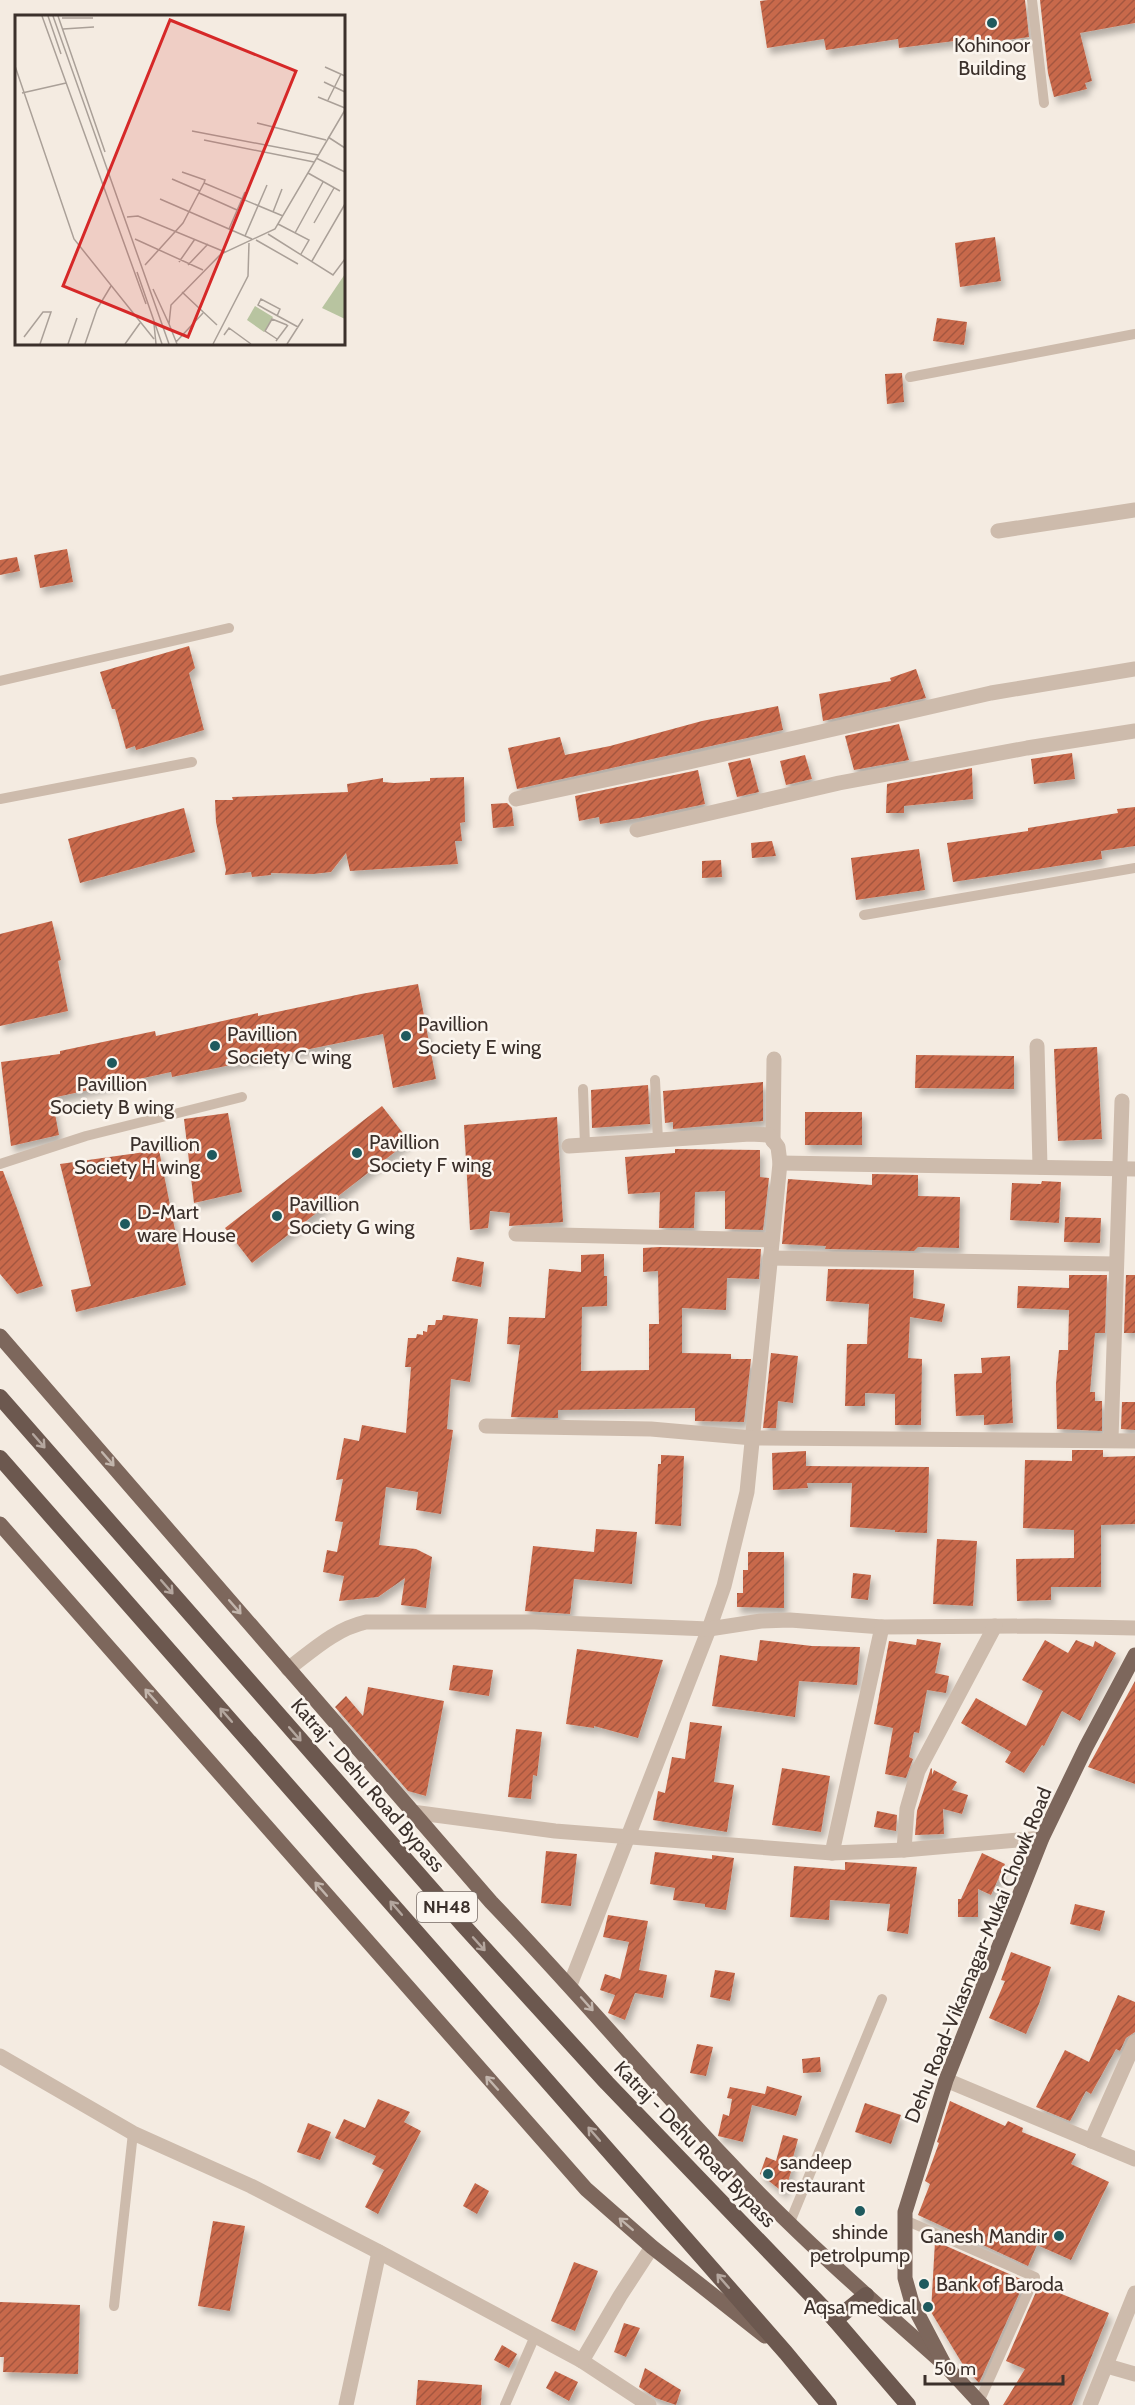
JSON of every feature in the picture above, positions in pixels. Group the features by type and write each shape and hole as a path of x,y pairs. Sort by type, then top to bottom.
{"highway":[{"name":"Katraj - Dehu Road Bypass","path":"0,1396 529,1999 835,2320 908,2405"},
{"name":"NH48","path":"0,1458 786,2353 826,2403"},
{"path":"835,2320 866,2295"}],"main road":[{"path":"0,1336 491,1902 726,2159 866,2295 944,2364"},
{"path":"0,1524 586,2189 652,2247 786,2353"},
{"name":"Dehu Road-Vikasnagar-Mukai Chowk Road","path":"980,2404 944,2364 912,2303 905,2278 905,2220 915,2176 946,2080 1042,1839 1086,1747 1135,1655"}],"street":[{"path":"998,531 1135,510"},
{"path":"516,799 991,693 1135,669"},
{"path":"637,830 839,783 1027,748 1135,731"},
{"path":"1037,1046 1040,1167"},
{"path":"773,1141 774,1059"},
{"path":"1111,1439 1122,1101"},
{"path":"569,1146 750,1134 769,1136 777,1147 780,1163 747,1492 737,1536 724,1586 709,1629 570,1986"},
{"path":"780,1163 1135,1169"},
{"path":"516,1234 772,1240"},
{"path":"770,1258 1115,1264"},
{"path":"486,1426 651,1429 753,1438 1111,1439 1135,1441"},
{"path":"288,1670 334,1634 366,1622 535,1622 709,1629 761,1621 790,1620 882,1627 1135,1628"},
{"path":"904,1850 907,1809 918,1771 995,1626"},
{"path":"832,1853 882,1627"},
{"path":"412,1812 555,1831 832,1853 1042,1839"},
{"path":"1091,2141 1135,2042"},
{"path":"0,2056 133,2133 251,2187 379,2252 582,2361 649,2405"},
{"path":"946,2080 1135,2159"},
{"path":"582,2361 652,2247"},
{"path":"346,2405 379,2252"},
{"path":"1090,2405 1135,2293"},
{"path":"1107,2366 1135,2374"}],"lane":[{"path":"1032,0 1044,103"},
{"path":"910,377 1135,334"},
{"path":"0,681 229,628"},
{"path":"0,799 192,762"},
{"path":"864,915 1135,868"},
{"path":"655,1080 658,1140"},
{"path":"583,1089 585,1145"},
{"path":"0,1164 86,1136 242,1097"},
{"path":"790,2222 882,1999"},
{"path":"114,2306 133,2133"},
{"path":"905,2220 1035,2277 980,2404"},
{"path":"505,2405 535,2336"}],"building":[{"path":"1025,0 1029,37 970,45 970,39 899,48 898,39 826,50 824,39 767,48 760,1"},
{"path":"1040,0 1135,0 1135,23 1080,33 1092,81 1085,83 1087,89 1054,97 1048,73"},
{"path":"995,237 1001,281 960,287 955,243"},
{"path":"937,318 967,322 964,345 933,341"},
{"path":"902,373 904,402 887,404 885,374"},
{"path":"67,549 73,582 40,588 34,555"},
{"path":"17,557 20,571 0,575 0,560"},
{"path":"189,646 195,668 189,673 204,730 136,750 135,746 126,749 115,709 112,709 100,672"},
{"path":"916,669 926,698 823,721 819,694 891,681 890,678"},
{"path":"778,706 783,730 517,789 508,748 560,737 565,755 610,746 702,721"},
{"path":"899,724 909,760 854,770 845,736"},
{"path":"1072,753 1075,779 1034,784 1031,759"},
{"path":"805,755 812,779 786,785 780,761"},
{"path":"750,758 759,792 737,797 728,763"},
{"path":"972,768 973,799 904,806 904,813 886,813 887,784"},
{"path":"698,770 705,804 600,824 599,817 579,821 575,796"},
{"path":"464,777 465,822 460,823 462,841 455,841 458,864 350,871 346,853 331,872 271,873 271,875 252,877 251,872 225,875 226,870 216,822 215,800 233,800 232,797 348,792 347,784 383,778 383,782 394,783 430,781 430,778"},
{"path":"507,803 512,808 514,826 493,828 491,804"},
{"path":"1135,807 1135,846 1101,851 1102,859 953,882 947,843 1028,831 1028,828 1118,813 1117,809"},
{"path":"184,808 195,852 80,883 68,839"},
{"path":"772,841 776,856 752,858 751,843"},
{"path":"919,849 925,890 856,900 851,858"},
{"path":"721,860 722,877 702,878 702,861"},
{"path":"52,921 61,960 58,961 68,1011 0,1026 0,934"},
{"path":"418,984 436,1079 393,1088 383,1034 172,1077 171,1072 52,1098 59,1135 11,1146 1,1062 60,1054 60,1051 155,1031 156,1036 258,1013 258,1016"},
{"path":"1097,1047 1102,1139 1058,1141 1054,1049"},
{"path":"916,1055 1014,1056 1014,1089 915,1088"},
{"path":"763,1082 763,1121 673,1129 673,1122 665,1123 663,1091"},
{"path":"648,1085 650,1124 592,1128 591,1090"},
{"path":"382,1106 409,1141 252,1263 225,1228"},
{"path":"805,1112 862,1112 862,1145 805,1145"},
{"name":"Pavillion Society H wing","path":"228,1113 242,1192 194,1203 184,1119"},
{"path":"557,1117 563,1222 509,1226 510,1213 490,1211 488,1228 470,1230 464,1125"},
{"path":"675,1149 760,1150 760,1177 769,1178 763,1230 725,1229 725,1191 695,1192 694,1228 659,1228 660,1192 628,1194 625,1157 675,1153"},
{"name":"D-Mart ware House","path":"159,1150 186,1285 76,1312 71,1290 91,1286 60,1164"},
{"path":"0,1171 3,1171 18,1211 43,1286 17,1294 0,1274"},
{"path":"872,1174 918,1175 918,1196 960,1197 959,1248 918,1247 914,1251 825,1249 826,1246 782,1244 788,1179 872,1185"},
{"path":"1042,1181 1061,1182 1059,1223 1010,1220 1012,1183 1041,1184"},
{"path":"1065,1217 1101,1218 1100,1243 1064,1242"},
{"path":"643,1248 761,1249 759,1279 727,1278 726,1310 682,1308 682,1353 731,1354 731,1359 751,1359 744,1422 695,1421 695,1408 558,1410 558,1418 511,1417 520,1345 507,1344 509,1317 545,1318 549,1269 581,1272 581,1255 604,1254 607,1306 582,1307 581,1371 649,1370 649,1324 659,1324 658,1271 643,1272"},
{"path":"457,1257 484,1262 481,1287 452,1281"},
{"path":"828,1269 914,1270 913,1298 945,1304 942,1322 910,1317 908,1358 922,1359 921,1425 895,1425 895,1394 865,1393 865,1406 845,1406 847,1344 867,1344 869,1304 826,1301"},
{"path":"1069,1275 1107,1275 1105,1333 1095,1333 1090,1392 1095,1392 1095,1401 1102,1401 1102,1431 1057,1429 1056,1384 1059,1350 1068,1350 1069,1310 1017,1308 1018,1286 1069,1288"},
{"path":"1126,1275 1135,1275 1135,1333 1124,1333"},
{"path":"443,1315 478,1319 470,1382 451,1379 447,1429 453,1430 441,1514 416,1510 418,1492 386,1487 379,1545 416,1549 432,1557 426,1608 401,1605 405,1578 378,1597 339,1601 344,1576 323,1572 327,1550 337,1552 343,1522 335,1521 343,1479 336,1480 344,1438 359,1441 362,1425 406,1433 411,1367 405,1367 408,1338 416,1338 417,1334 423,1335 423,1331 427,1332 428,1325 435,1325 436,1320 442,1320"},
{"path":"771,1353 798,1356 793,1403 778,1401 776,1428 763,1428"},
{"path":"1010,1356 1013,1423 984,1425 984,1415 956,1416 954,1374 982,1373 981,1358"},
{"path":"1122,1402 1135,1402 1135,1430 1121,1429"},
{"path":"1072,1450 1103,1450 1103,1457 1135,1456 1135,1524 1101,1525 1101,1587 1051,1587 1051,1600 1017,1601 1016,1559 1074,1558 1074,1530 1023,1528 1025,1460 1072,1461"},
{"path":"806,1451 806,1466 929,1467 927,1533 850,1527 852,1483 807,1483 808,1488 773,1490 772,1453"},
{"path":"661,1455 684,1456 681,1526 655,1524 658,1464 661,1464"},
{"path":"596,1529 637,1532 632,1584 574,1579 570,1614 525,1611 533,1546 594,1552"},
{"path":"937,1539 977,1541 973,1606 933,1604"},
{"path":"748,1552 784,1552 784,1608 737,1607 737,1593 743,1593 743,1570 748,1570"},
{"path":"853,1573 871,1575 868,1600 851,1598"},
{"path":"917,1639 941,1643 935,1673 949,1676 946,1693 927,1690 919,1733 914,1732 909,1757 913,1759 906,1778 885,1774 893,1728 874,1724 889,1641 916,1645"},
{"path":"760,1640 812,1646 860,1647 857,1685 799,1681 795,1717 712,1706 720,1655 757,1661"},
{"path":"1045,1640 1068,1653 1076,1640 1093,1647 1095,1641 1116,1653 1080,1721 1062,1711 1044,1746 1042,1745 1024,1773 1005,1762 1011,1752 961,1723 976,1698 1026,1726 1043,1691 1022,1680"},
{"path":"577,1649 663,1660 638,1738 594,1726 594,1728 566,1724"},
{"path":"453,1665 493,1670 489,1696 449,1690"},
{"path":"1135,1681 1135,1784 1088,1767"},
{"path":"368,1687 444,1701 426,1796 408,1791 335,1707 346,1696 363,1716"},
{"path":"690,1722 722,1726 714,1782 734,1785 727,1832 653,1820 658,1791 665,1793 672,1757 685,1759"},
{"path":"516,1729 542,1732 537,1776 533,1775 531,1799 508,1797"},
{"path":"782,1768 830,1776 821,1832 772,1825"},
{"path":"931,1768 932,1775 934,1770 957,1782 952,1790 968,1795 962,1814 943,1809 944,1834 915,1835 917,1811"},
{"path":"877,1811 897,1815 896,1831 874,1827"},
{"path":"546,1851 577,1854 571,1906 541,1903"},
{"path":"655,1852 712,1859 712,1855 734,1858 726,1910 705,1907 705,1904 673,1900 675,1888 650,1884"},
{"path":"982,1853 1005,1864 991,1895 978,1889 978,1917 958,1917 958,1899 961,1899"},
{"path":"845,1862 917,1867 908,1934 887,1931 890,1904 830,1900 829,1920 790,1917 794,1866 845,1870"},
{"path":"1075,1904 1105,1911 1100,1931 1070,1924"},
{"path":"608,1915 648,1921 639,1970 667,1975 663,1998 635,1993 625,2020 608,2013 615,1995 600,1990 605,1974 620,1979 629,1942 603,1937"},
{"path":"1011,1952 1051,1967 1026,2034 989,2018 1005,1981 1001,1980"},
{"path":"715,1970 735,1973 730,2001 710,1997"},
{"path":"1118,1995 1135,2002 1135,2032 1126,2038 1120,2051 1116,2049 1091,2094 1086,2091 1070,2121 1036,2107 1065,2050 1089,2062"},
{"path":"697,2044 713,2047 706,2076 690,2073"},
{"path":"820,2057 821,2072 803,2073 802,2059"},
{"path":"767,2086 802,2096 796,2116 752,2105 743,2142 718,2136 723,2114 729,2116 732,2099 727,2098 730,2087 765,2094"},
{"path":"378,2099 410,2112 404,2122 421,2131 378,2214 365,2207 384,2170 372,2164 376,2156 335,2138 344,2119 365,2128"},
{"path":"950,2101 1005,2126 1008,2121 1023,2128 1022,2132 1076,2154 1071,2164 1109,2182 1071,2260 1037,2245 1028,2266 918,2215 930,2184 925,2181 939,2143 937,2142"},
{"path":"865,2103 901,2115 891,2144 855,2132"},
{"path":"308,2123 331,2132 320,2160 297,2152"},
{"path":"783,2135 798,2139 791,2165 793,2166 784,2193 760,2174 766,2157 776,2161"},
{"path":"475,2183 489,2191 477,2214 463,2206"},
{"path":"213,2221 245,2226 230,2311 198,2306"},
{"path":"935,2241 1025,2281 979,2383 965,2368 931,2312"},
{"path":"574,2262 598,2271 575,2331 551,2321"},
{"path":"1039,2285 1109,2313 1072,2405 1003,2405 1025,2369 1006,2361"},
{"path":"0,2302 80,2305 78,2374 3,2372 4,2357 0,2357"},
{"path":"624,2323 640,2328 626,2357 614,2352"},
{"path":"502,2345 517,2354 509,2368 494,2360"},
{"path":"645,2368 681,2390 676,2405 656,2398 639,2387"},
{"path":"555,2371 578,2382 569,2401 546,2388"},
{"path":"418,2380 482,2385 481,2405 416,2405"}],"place":[{"name":"Kohinoor Building","path":"992,23"},
{"name":"Pavillion Society E wing","path":"406,1036"},
{"name":"Pavillion Society C wing","path":"215,1046"},
{"name":"Pavillion Society B wing","path":"112,1063"},
{"name":"Pavillion Society F wing","path":"357,1153"},
{"name":"Pavillion Society H wing","path":"212,1155"},
{"name":"Pavillion Society G wing","path":"277,1216"},
{"name":"D-Mart ware House","path":"125,1224"},
{"name":"sandeep restaurant","path":"768,2174"},
{"name":"shinde petrolpump","path":"860,2211"},
{"name":"Ganesh Mandir","path":"1059,2236"},
{"name":"Bank of Baroda","path":"924,2284"},
{"name":"Aqsa medical","path":"928,2307"}]}
